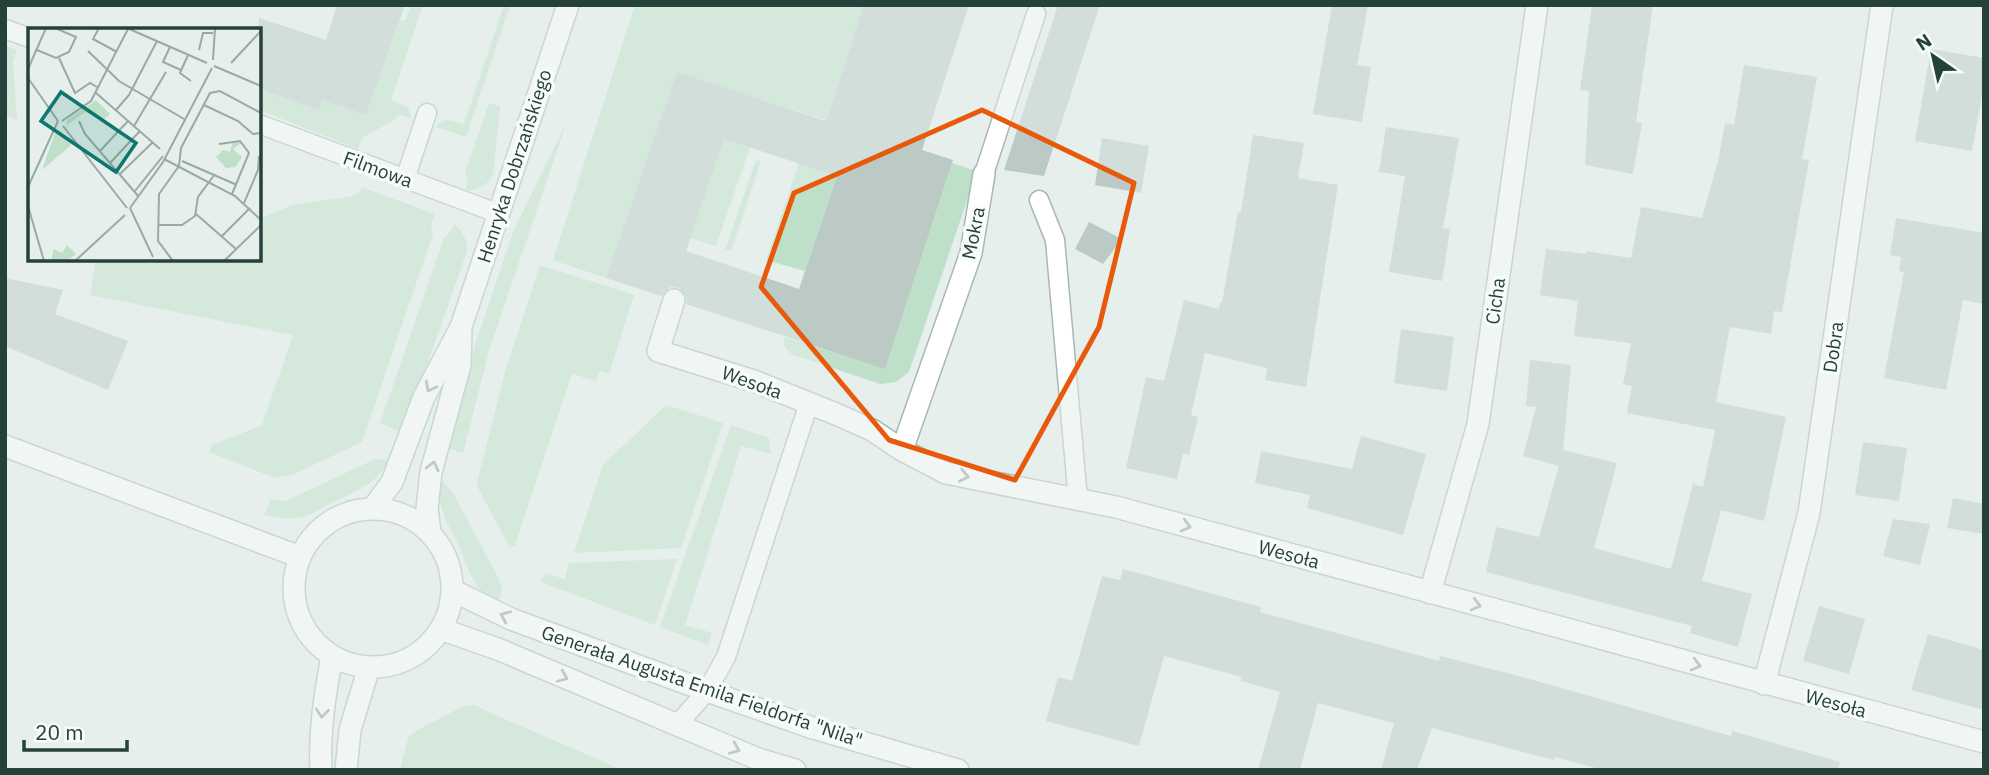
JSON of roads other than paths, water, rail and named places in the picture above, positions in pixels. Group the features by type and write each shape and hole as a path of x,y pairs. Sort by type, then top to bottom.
{"street":[{"name":"Henryka Dobrzańskiego","path":"373,508 392,482 424,397 461,327 568,5"},
{"name":"Cicha","path":"1430,593 1478,425 1537,5"},
{"name":"Dobra","path":"1765,684 1809,513 1882,5"},
{"name":"Mokra","path":"902,450 971,253 984,174"},
{"name":"Wesoła","path":"674,300 657,351 754,381 809,403 872,430 902,450 946,473 1116,507 1984,742"},
{"name":"Henryka Dobrzańskiego","path":"430,533 427,508 431,472 460,365 461,327"},
{"path":"5,446 300,557"},
{"path":"373,508 396,512 414,520 430,533 443,550 450,569 452,590 449,610 441,629 427,645 410,658 390,665 369,667 350,664 332,656 314,642 302,623 294,601 294,579 300,557 312,537 329,521 350,512 373,508"},
{"name":"Generała Augusta Emila Fieldorfa \"Nila\"","path":"452,590 511,618 706,691 909,763 958,770"},
{"name":"Generała Augusta Emila Fieldorfa \"Nila\"","path":"441,629 500,650 758,759 795,770"},
{"path":"321,770 322,709 332,656"},
{"path":"346,770 350,730 369,667"}],"lane":[{"name":"Mokra","path":"984,174 1036,14"},
{"path":"5,29 28,37"},
{"path":"405,179 427,113"},
{"name":"Filmowa","path":"261,125 497,214"},
{"path":"1039,200 1055,240 1079,500"},
{"path":"677,725 706,691 726,657 809,403"}]}
